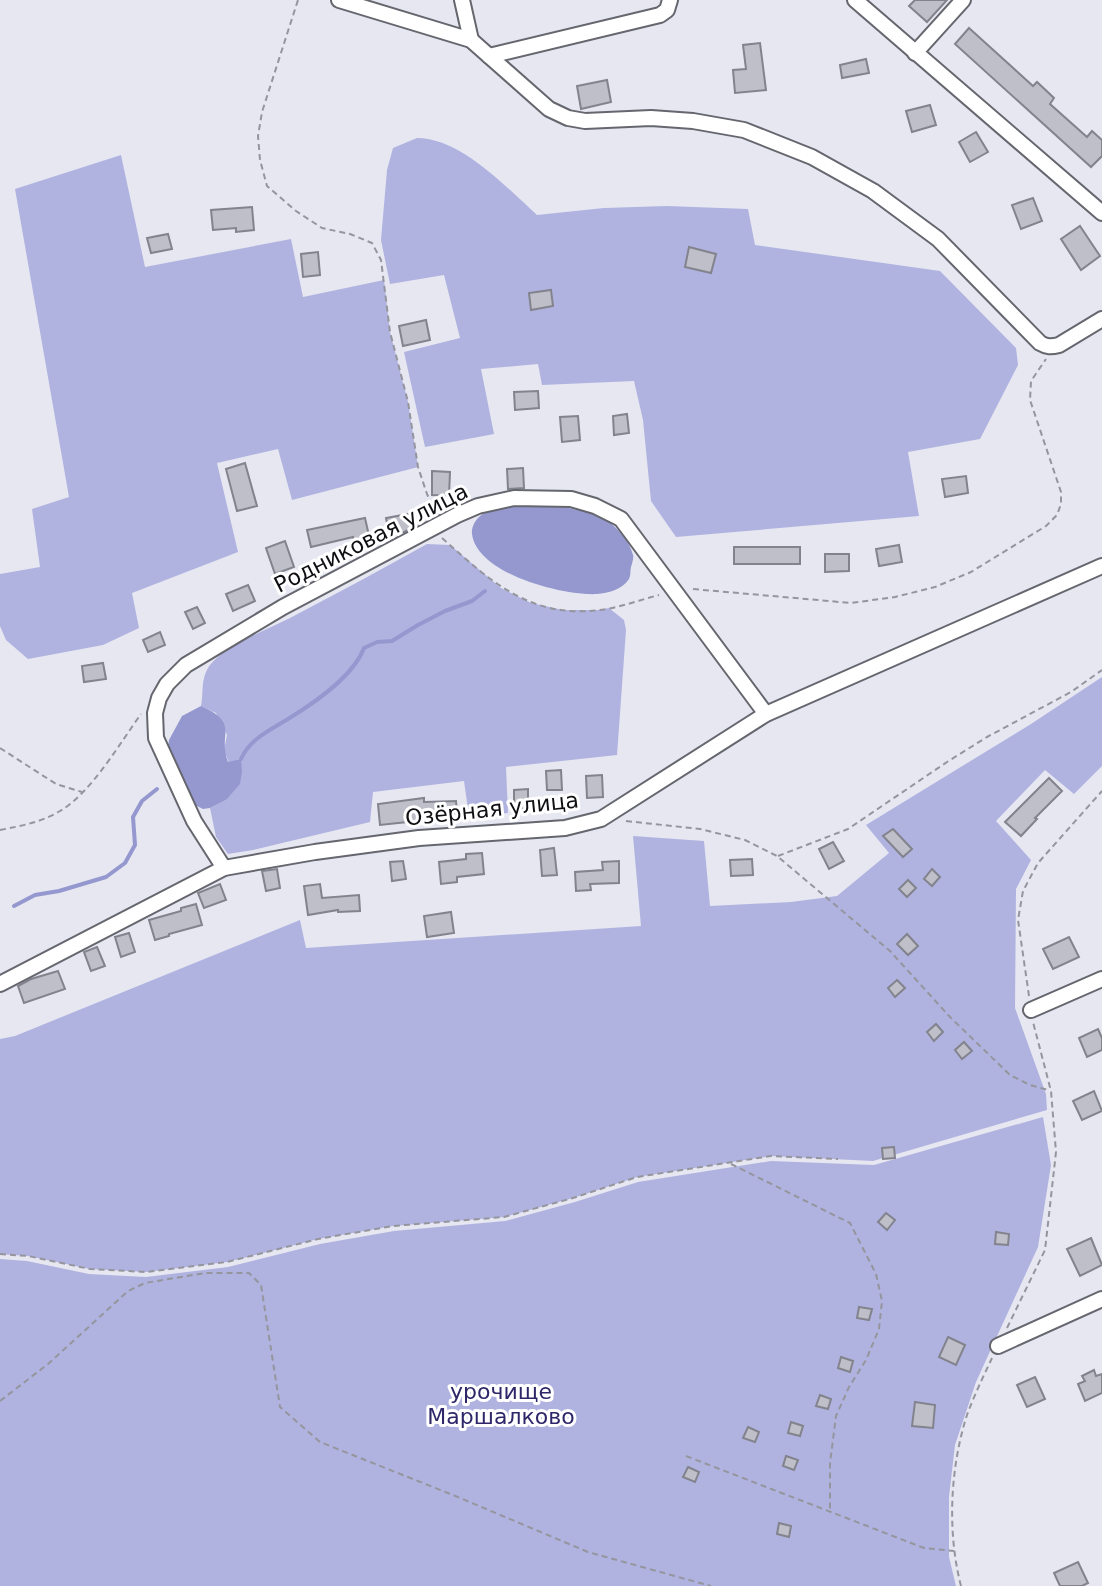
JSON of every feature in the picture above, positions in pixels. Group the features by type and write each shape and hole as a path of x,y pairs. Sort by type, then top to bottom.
{"street":[{"path":"339,0 471,40 549,109 568,118 585,121 651,118 693,121 744,130 812,157 873,191 938,239 1040,343 1052,347 1059,345 1102,319"},
{"path":"462,0 471,40"},
{"path":"489,56 660,15 667,10 670,0"},
{"path":"855,0 1102,213"},
{"path":"915,53 963,0"},
{"name":"Родниковая улица","path":"224,868 194,821 156,738 155,713 159,698 174,674 283,607 478,506 514,498 571,499 595,506 621,519 766,714"},
{"name":"Озёрная улица","path":"0,984 224,868 419,838 565,828 601,819 766,714 1102,566"},
{"path":"1031,1010 1102,979"},
{"path":"998,1346 1102,1299"}],"path":[{"path":"298,0 262,112 258,136 267,186 322,228 372,243 381,260 390,332 408,402 418,467 437,527 501,588 531,603 563,610 599,610 693,589 851,603 935,587 971,572 1046,526 1057,515 1061,492 1030,400 1031,381 1040,365 1059,345"},
{"path":"777,856 848,829 947,762 1071,692 1102,670"},
{"path":"0,830 25,826 60,811 83,792 146,707"},
{"path":"0,748 56,784 83,792"},
{"path":"961,1586 953,1525 959,1450 979,1385 1045,1250 1056,1152 1051,1091 1031,1010 1018,920 1023,891 1038,863 1102,791"},
{"path":"601,819 700,829 745,840 777,856 890,951 950,1017 1010,1075 1051,1091"},
{"path":"0,1254 28,1256 90,1269 146,1272 227,1262 318,1239 393,1226 504,1217 637,1177 771,1156 838,1159"},
{"path":"730,1163 850,1223 876,1274 882,1301 879,1329 836,1416 830,1463 830,1512"},
{"path":"0,1401 48,1364 128,1291 145,1283 205,1273 249,1273 261,1285 280,1407 320,1442 588,1552 711,1586"},
{"path":"686,1456 924,1548 955,1551"}],"green space":[{"path":"417,138 434,140 466,155 497,178 537,215 667,206 748,209 755,245 940,271 1016,348 1018,365 980,439 908,452 919,516 676,537 651,501 643,420 634,381 542,385 538,364 481,369 494,434 425,447 404,352 460,338 444,275 390,284 381,240 387,170 393,148"},
{"path":"121,155 145,267 291,239 303,297 384,280 390,332 408,402 418,467 292,500 278,449 217,463 238,552 132,593 139,628 103,645 28,659 6,640 0,626 0,574 40,567 32,509 69,497 15,189"},
{"path":"427,544 450,545 501,588 531,603 563,610 609,608 624,620 626,630 617,755 506,767 508,813 469,816 464,781 373,792 370,822 228,854 216,837 210,808 226,800 240,759 229,763 224,750 227,735 216,713 201,706 204,680 210,665 237,644"},
{"path":"1102,677 1102,766 1074,794 1045,770 996,821 1031,860 1016,889 1015,1008 1046,1094 1047,1110 873,1161 771,1156 637,1177 504,1217 393,1226 318,1239 227,1262 146,1272 90,1269 28,1256 0,1254 0,1039 15,1036 300,920 306,948 641,926 633,836 704,841 710,906 837,896 889,853 866,825"},
{"name":"урочище Маршалково","path":"1043,1117 1051,1165 1038,1247 976,1382 955,1445 949,1497 949,1557 956,1586 0,1586 0,1259 27,1261 89,1274 146,1277 228,1267 320,1244 394,1231 505,1221 638,1182 771,1161 874,1165"}],"shaded area":[{"path":"555,506 596,515 620,532 633,556 630,578 623,586 610,592 582,594 544,586 505,571 489,561 477,548 472,528 483,514 508,507"},
{"path":"201,706 221,718 228,762 241,759 242,772 240,784 226,800 203,809 195,805 168,746 182,716"}],"building":[{"path":"915,0 947,0 927,22 909,6"},
{"path":"969,28 1033,86 1037,82 1054,98 1050,104 1087,137 1092,131 1102,140 1102,156 1091,167 955,44"},
{"path":"760,43 766,90 735,93 733,70 746,69 743,45"},
{"path":"866,59 869,73 842,78 840,65"},
{"path":"607,80 611,102 581,109 577,86"},
{"path":"930,105 936,125 912,132 906,111"},
{"path":"976,132 988,152 970,162 959,142"},
{"path":"1033,198 1042,221 1021,229 1012,205"},
{"path":"252,207 254,230 213,230 211,210"},
{"path":"1080,226 1100,256 1081,270 1061,239"},
{"path":"168,234 172,249 151,253 147,238"},
{"path":"689,247 716,254 711,273 685,267"},
{"path":"318,252 320,275 303,277 301,254"},
{"path":"551,290 553,306 531,310 529,293"},
{"path":"426,320 430,340 403,346 399,326"},
{"path":"538,391 539,408 515,410 514,392"},
{"path":"627,414 629,433 614,435 613,416"},
{"path":"578,416 580,440 562,442 560,417"},
{"path":"245,463 257,506 237,511 226,469"},
{"path":"523,468 524,488 508,489 507,469"},
{"path":"432,471 450,472 449,496 432,495"},
{"path":"966,476 968,493 945,497 942,479"},
{"path":"408,514 411,528 389,534 386,518"},
{"path":"365,518 370,540 354,543 353,537 311,547 307,530"},
{"path":"285,541 294,567 275,574 266,548"},
{"path":"899,545 902,562 879,566 876,549"},
{"path":"734,547 800,547 800,564 734,564"},
{"path":"825,554 849,554 849,571 825,572"},
{"path":"248,585 255,601 233,611 226,594"},
{"path":"197,607 205,623 193,629 185,612"},
{"path":"160,632 165,645 148,652 143,640"},
{"path":"103,663 106,679 84,682 82,666"},
{"path":"561,770 562,790 547,790 546,771"},
{"path":"602,775 603,797 587,798 586,776"},
{"path":"1049,778 1062,791 1021,836 1005,822"},
{"path":"528,789 528,808 514,809 514,790"},
{"path":"424,798 424,802 456,801 457,813 425,815 426,820 380,825 378,804"},
{"path":"893,829 912,849 903,857 883,836"},
{"path":"833,842 844,861 829,869 819,849"},
{"path":"554,848 557,875 542,876 540,850"},
{"path":"482,853 484,874 457,877 457,882 441,884 439,862 466,859 466,854"},
{"path":"752,859 753,875 731,876 730,860"},
{"path":"403,861 406,879 392,881 390,862"},
{"path":"619,861 619,883 590,884 591,890 576,891 575,872 603,870 602,862"},
{"path":"277,869 280,888 266,891 262,871"},
{"path":"932,869 940,877 932,886 924,879"},
{"path":"908,880 916,888 907,897 899,889"},
{"path":"220,884 226,900 204,908 198,893"},
{"path":"320,884 322,898 359,895 360,911 338,910 308,915 304,886"},
{"path":"196,904 202,925 155,940 149,920"},
{"path":"451,912 454,933 427,937 424,916"},
{"path":"129,933 135,952 121,957 115,937"},
{"path":"907,934 918,946 908,955 897,944"},
{"path":"1069,937 1079,957 1053,969 1043,949"},
{"path":"97,947 105,966 91,971 84,952"},
{"path":"58,971 65,989 24,1003 18,986"},
{"path":"897,980 905,988 895,997 888,988"},
{"path":"936,1024 943,1032 934,1041 927,1032"},
{"path":"1098,1029 1102,1050 1087,1057 1079,1038"},
{"path":"964,1042 972,1051 962,1059 955,1050"},
{"path":"1094,1091 1102,1111 1082,1120 1073,1101"},
{"path":"894,1147 895,1158 883,1159 882,1148"},
{"path":"886,1213 895,1220 887,1230 878,1222"},
{"path":"996,1232 1009,1234 1008,1245 995,1244"},
{"path":"1091,1238 1102,1265 1080,1276 1067,1249"},
{"path":"859,1307 872,1309 869,1320 857,1318"},
{"path":"948,1337 965,1345 956,1365 939,1357"},
{"path":"841,1357 853,1361 850,1372 838,1368"},
{"path":"1094,1370 1096,1376 1102,1374 1102,1393 1085,1401 1078,1384 1085,1381 1082,1376"},
{"path":"1035,1377 1045,1399 1027,1407 1017,1385"},
{"path":"820,1395 831,1399 828,1409 816,1406"},
{"path":"915,1402 935,1405 933,1428 912,1426"},
{"path":"791,1422 803,1426 800,1436 788,1433"},
{"path":"748,1427 759,1432 755,1442 743,1438"},
{"path":"786,1456 798,1460 794,1470 783,1466"},
{"path":"688,1467 699,1472 695,1482 683,1477"},
{"path":"779,1523 791,1526 789,1537 777,1534"},
{"path":"1078,1562 1088,1583 1060,1586 1054,1573"}],"waterway":[{"path":"241,759 261,736 342,679 364,648 377,642 392,641 445,611 472,601 485,591"},
{"path":"14,906 35,895 106,877 125,863 135,845 133,817 142,801 157,789"}]}
